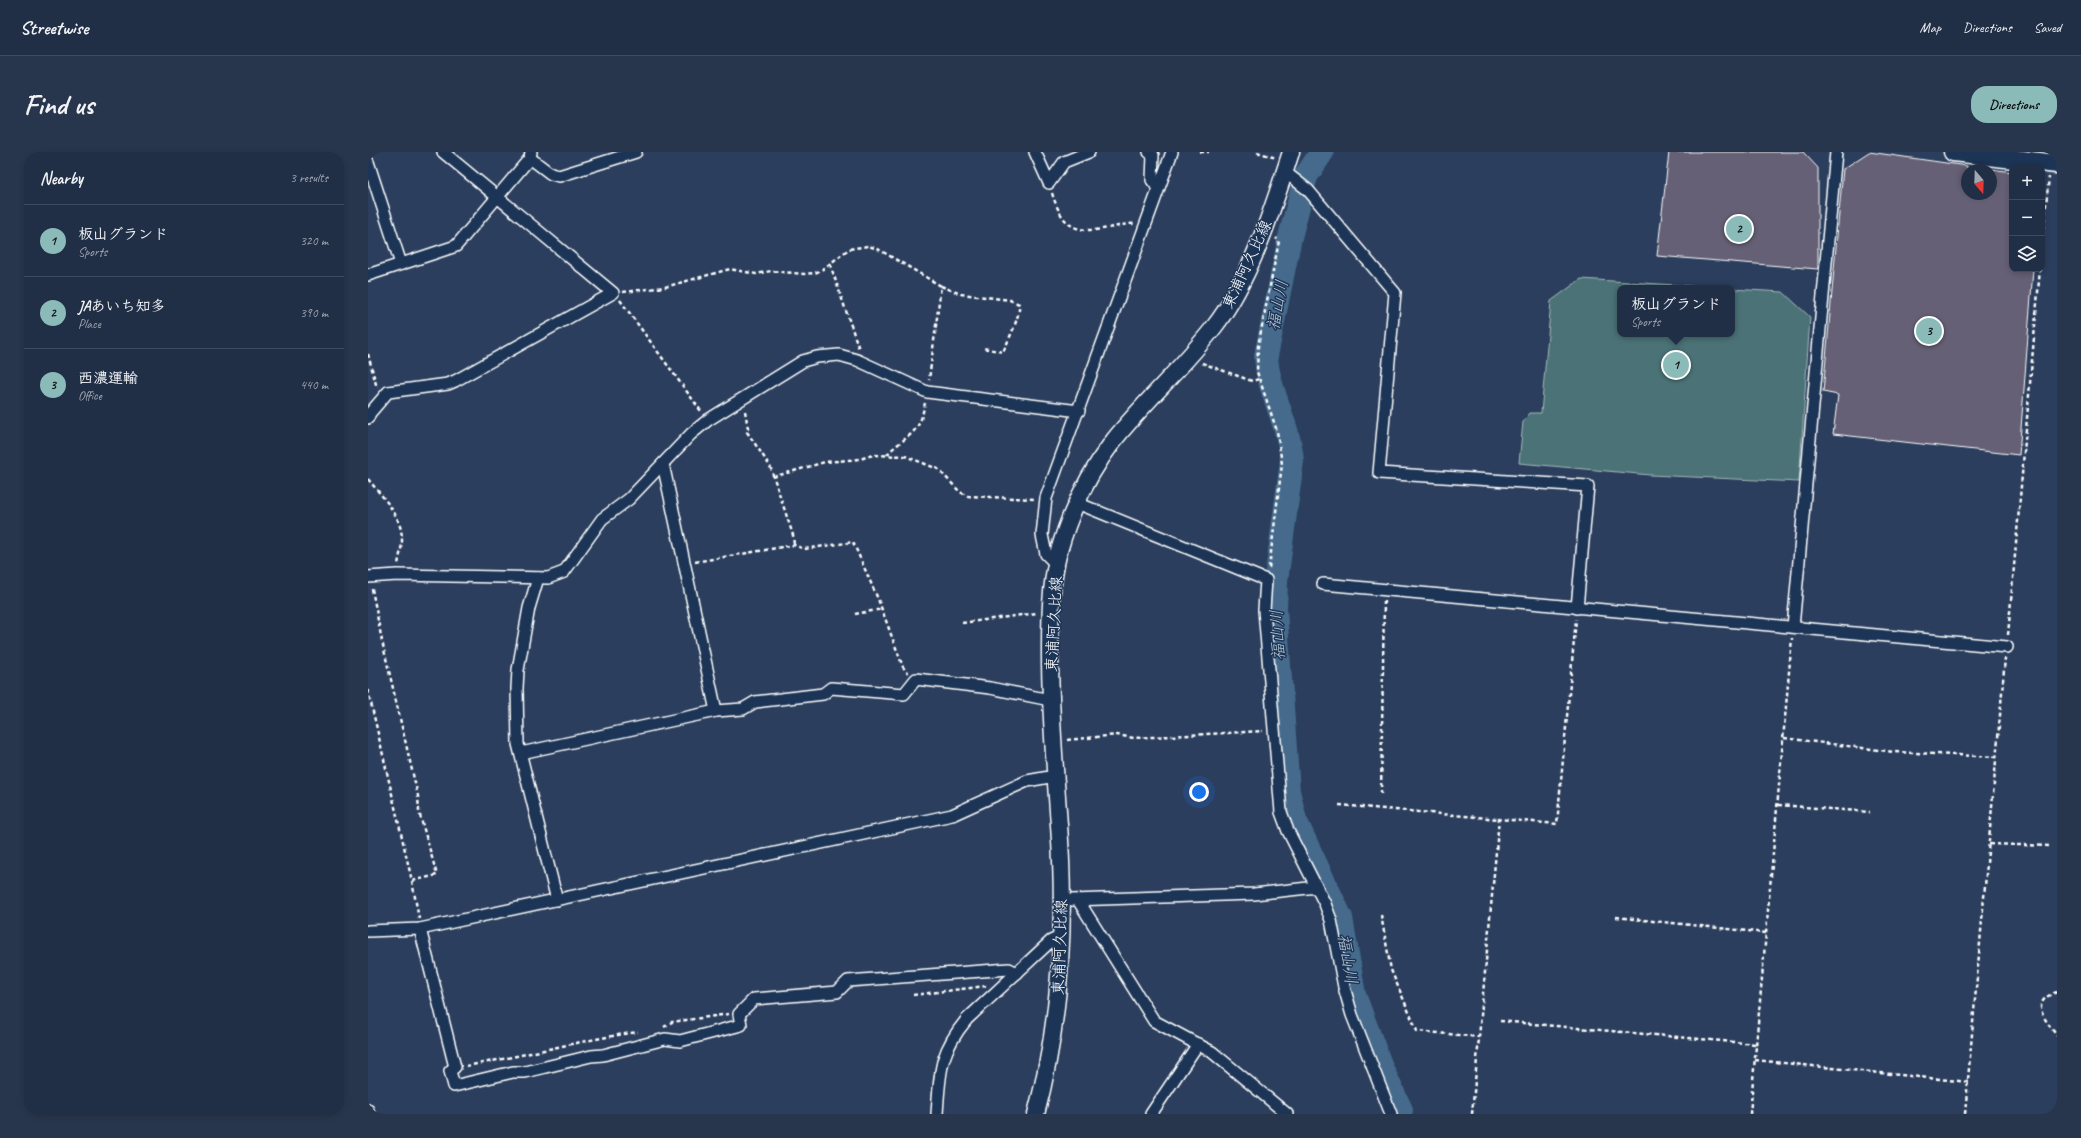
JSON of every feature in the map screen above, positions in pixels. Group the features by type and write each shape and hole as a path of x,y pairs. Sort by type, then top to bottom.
{"main road":[{"path":"1953,152 2053,169"},
{"name":"東浦阿久比線","path":"1036,1114 1047,1073 1058,1000 1062,900 1059,828 1050,700 1050,611 1056,564 1069,520 1077,503 1114,440 1215,326 1233,298 1290,166"}],"street":[{"path":"368,418 388,392 448,384 456,381 614,294 443,152"},
{"path":"368,275 456,246 498,197 530,155 551,174 559,176 636,152"},
{"path":"1035,152 1049,184"},
{"path":"1049,184 1064,162 1089,152"},
{"path":"1149,152 1153,155 1152,180 1158,188"},
{"path":"1056,564 1046,554 1042,535 1046,501 1172,152"},
{"path":"1793,627 1836,152"},
{"path":"368,162 401,264"},
{"path":"1290,166 1308,190 1396,292 1379,473 1588,486 1577,608"},
{"path":"369,577 397,575 548,578 564,572 602,519 629,499 679,445 708,420 802,361 817,356 839,355 857,360 928,392 1079,411"},
{"path":"663,464 716,711"},
{"path":"1077,503 1266,580 1264,610 1281,812 1288,831 1317,888 1331,920 1344,987 1350,1008 1388,1113"},
{"path":"538,578 529,608 518,676 518,744 557,900"},
{"path":"1323,584 2006,647"},
{"path":"521,753 716,711 743,709 755,702 823,694 831,688 904,694 916,679 990,688 1050,700"},
{"path":"368,931 420,929 952,815 1027,781 1055,776"},
{"path":"1062,900 1254,894 1317,888"},
{"path":"1078,900 1154,1021 1212,1052 1287,1114"},
{"path":"420,929 455,1067 450,1071 454,1086 513,1072 525,1072 591,1056 603,1055 665,1039 680,1041 741,1025 739,1014 754,999 837,992 848,981 1009,969 1017,973"},
{"path":"937,1114 942,1067 949,1042 967,1019 1051,941 1060,937"},
{"path":"1151,1114 1198,1044"},
{"path":"368,1110 369,1114"}],"path":[{"path":"1200,152 1209,152"},
{"path":"1257,152 1272,157 1290,166"},
{"path":"1271,152 1272,157"},
{"path":"2043,236 2053,169"},
{"path":"1049,184 1057,208 1064,220 1073,228 1085,231 1098,231 1132,223 1144,227"},
{"path":"1263,229 1280,241 1258,346 1257,372 1277,431 1282,464 1266,580"},
{"path":"708,420 614,294 665,287 730,270 756,274 771,272 804,274 815,273 830,264 849,249 868,246 889,255 941,286 961,294 1010,300 1019,304 1017,316 1003,352 983,348"},
{"path":"830,264 860,351 857,360"},
{"path":"1965,1114 2040,272"},
{"path":"887,455 893,447 899,444 917,428 920,421 928,392 941,286"},
{"path":"368,354 380,401"},
{"path":"1191,354 1203,364 1252,381 1259,380"},
{"path":"741,400 744,407 748,428 747,432 770,466 793,535 794,545"},
{"path":"773,477 825,462 860,459 873,455 905,456 927,463 938,469 960,492 968,496 1027,498 1046,501"},
{"path":"368,480 393,510 402,531 402,542 397,575"},
{"path":"684,563 794,545 804,549 853,542 882,609 903,667 908,674 916,679"},
{"path":"369,577 382,641 418,796 420,812 436,875 412,881"},
{"path":"1381,794 1384,590"},
{"path":"1339,805 1557,824 1577,608"},
{"path":"855,614 882,609"},
{"path":"962,623 1050,611"},
{"path":"1750,1114 1793,627"},
{"path":"368,690 412,881 420,929"},
{"path":"1052,742 1117,735 1134,738 1274,730"},
{"path":"1784,738 1895,752 1996,757"},
{"path":"1778,805 1870,812"},
{"path":"1472,1114 1499,819"},
{"path":"1989,844 2052,846"},
{"path":"1381,915 1391,970 1417,1031 1479,1037"},
{"path":"1616,917 1766,933"},
{"path":"913,995 997,984 1001,988"},
{"path":"2057,992 2047,995 2043,999 2041,1007 2043,1014 2057,1036"},
{"path":"660,1030 672,1022 739,1014"},
{"path":"1500,1021 1756,1044"},
{"path":"455,1067 508,1059 522,1054 585,1042 598,1038 644,1032"},
{"path":"1755,1060 1968,1082"}],"green space":[{"path":"1581,279 1676,285 1617,285 1617,337 1735,337 1735,289 1783,292 1810,317 1799,482 1650,475 1519,463 1523,422 1530,413 1541,413 1551,301"}],"building":[{"path":"1669,152 1803,152 1818,168 1818,269 1657,256"},
{"path":"1869,152 1961,165 1961,200 1997,200 1997,170 2009,172 2009,272 2033,272 2019,455 1833,434 1838,395 1823,392 1843,169"}],"waterway":[{"name":"福山川","path":"1322,152 1306,176 1290,237 1266,356 1270,382 1287,434 1292,461 1276,581 1275,609 1288,791 1295,820 1341,918 1354,995 1381,1067 1401,1110"},
{"name":"福山川","path":"1396,1114 1401,1110 1404,1114"}],"tunnel":[{"path":"2049,175 2051,152"}],"place":[{"name":"JAあいち知多","path":"1739,229"},
{"name":"西濃運輸","path":"1929,331"},
{"name":"板山グランド","path":"1676,365"}]}
